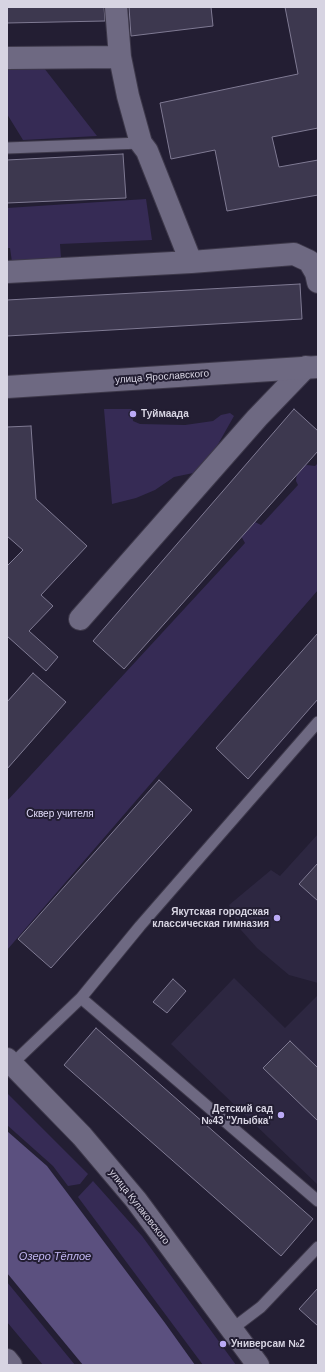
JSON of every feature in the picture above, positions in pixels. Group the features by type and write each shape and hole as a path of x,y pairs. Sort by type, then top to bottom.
{"street":[{"path":"116,7 120,57 128,96 141,143 147,151 190,262"},
{"path":"7,58 120,57"},
{"path":"7,272 190,262 294,254 309,261 316,272 318,282"},
{"path":"80,619 257,418 312,367"},
{"name":"улица Ярославского","path":"7,387 312,367"},
{"name":"улица Кулаковского","path":"10,1062 82,1136 136,1200 258,1365"},
{"path":"7,1360 11,1365"}],"lane":[{"path":"7,148 141,143"},
{"path":"10,1062 81,998 140,926 318,722"},
{"path":"81,998 318,1201"},
{"path":"232,1329 260,1307 318,1247"}],"shaded area":[{"name":"Якутская городская классическая гимназия","path":"318,834 318,983 289,975 257,948 241,930 229,905 271,870 280,876"},
{"name":"Детский сад №43 \"Улыбка\"","path":"234,978 285,1028 318,995 318,1185 171,1044"}],"green space":[{"path":"44,68 97,136 23,140 7,114 7,69"},
{"path":"146,199 152,240 60,244 61,258 12,262 10,248 7,248 7,208"},
{"path":"104,409 132,409 133,421 140,424 185,425 213,421 221,415 230,413 234,416 217,446 198,472 174,477 155,490 136,498 112,504"},
{"name":"Сквер учителя","path":"318,463 318,590 7,950 7,801 245,543 241,536 255,522 261,525 298,485 296,481 297,472 303,466 315,466"},
{"path":"7,1093 88,1174 80,1184 68,1186 53,1166 7,1125"},
{"path":"93,1181 142,1236 236,1365 203,1365 78,1197"},
{"path":"7,1282 75,1365 43,1365 7,1322"}],"water":[{"name":"Озеро Тёплое","path":"7,1131 47,1166 195,1365 83,1365 7,1273"}],"building":[{"path":"7,7 104,7 105,21 7,23"},
{"path":"129,7 211,7 213,26 131,36"},
{"path":"285,7 318,7 318,128 272,137 279,167 318,160 318,195 227,211 215,150 171,159 160,103 298,74"},
{"path":"123,154 126,198 7,203 7,160"},
{"path":"300,284 302,319 7,336 7,300"},
{"path":"294,409 318,431 318,451 124,669 93,641"},
{"path":"31,426 36,499 87,546 41,595 53,606 29,631 58,657 46,671 7,636 7,566 23,550 7,536 7,427"},
{"path":"318,633 318,699 248,779 216,748"},
{"path":"33,673 66,702 7,769 7,702"},
{"path":"159,780 192,810 51,968 18,939"},
{"path":"318,863 318,901 299,884"},
{"path":"173,979 186,991 167,1013 153,1002"},
{"path":"96,1028 313,1219 281,1256 64,1065"},
{"path":"290,1041 318,1068 318,1121 263,1068"},
{"path":"318,1288 318,1326 299,1309"}],"place":[{"name":"Туймаада","path":"133,414"},
{"name":"Якутская городская классическая гимназия","path":"277,918"},
{"name":"Детский сад №43 \"Улыбка\"","path":"281,1115"},
{"name":"Универсам №2","path":"223,1344"}]}
